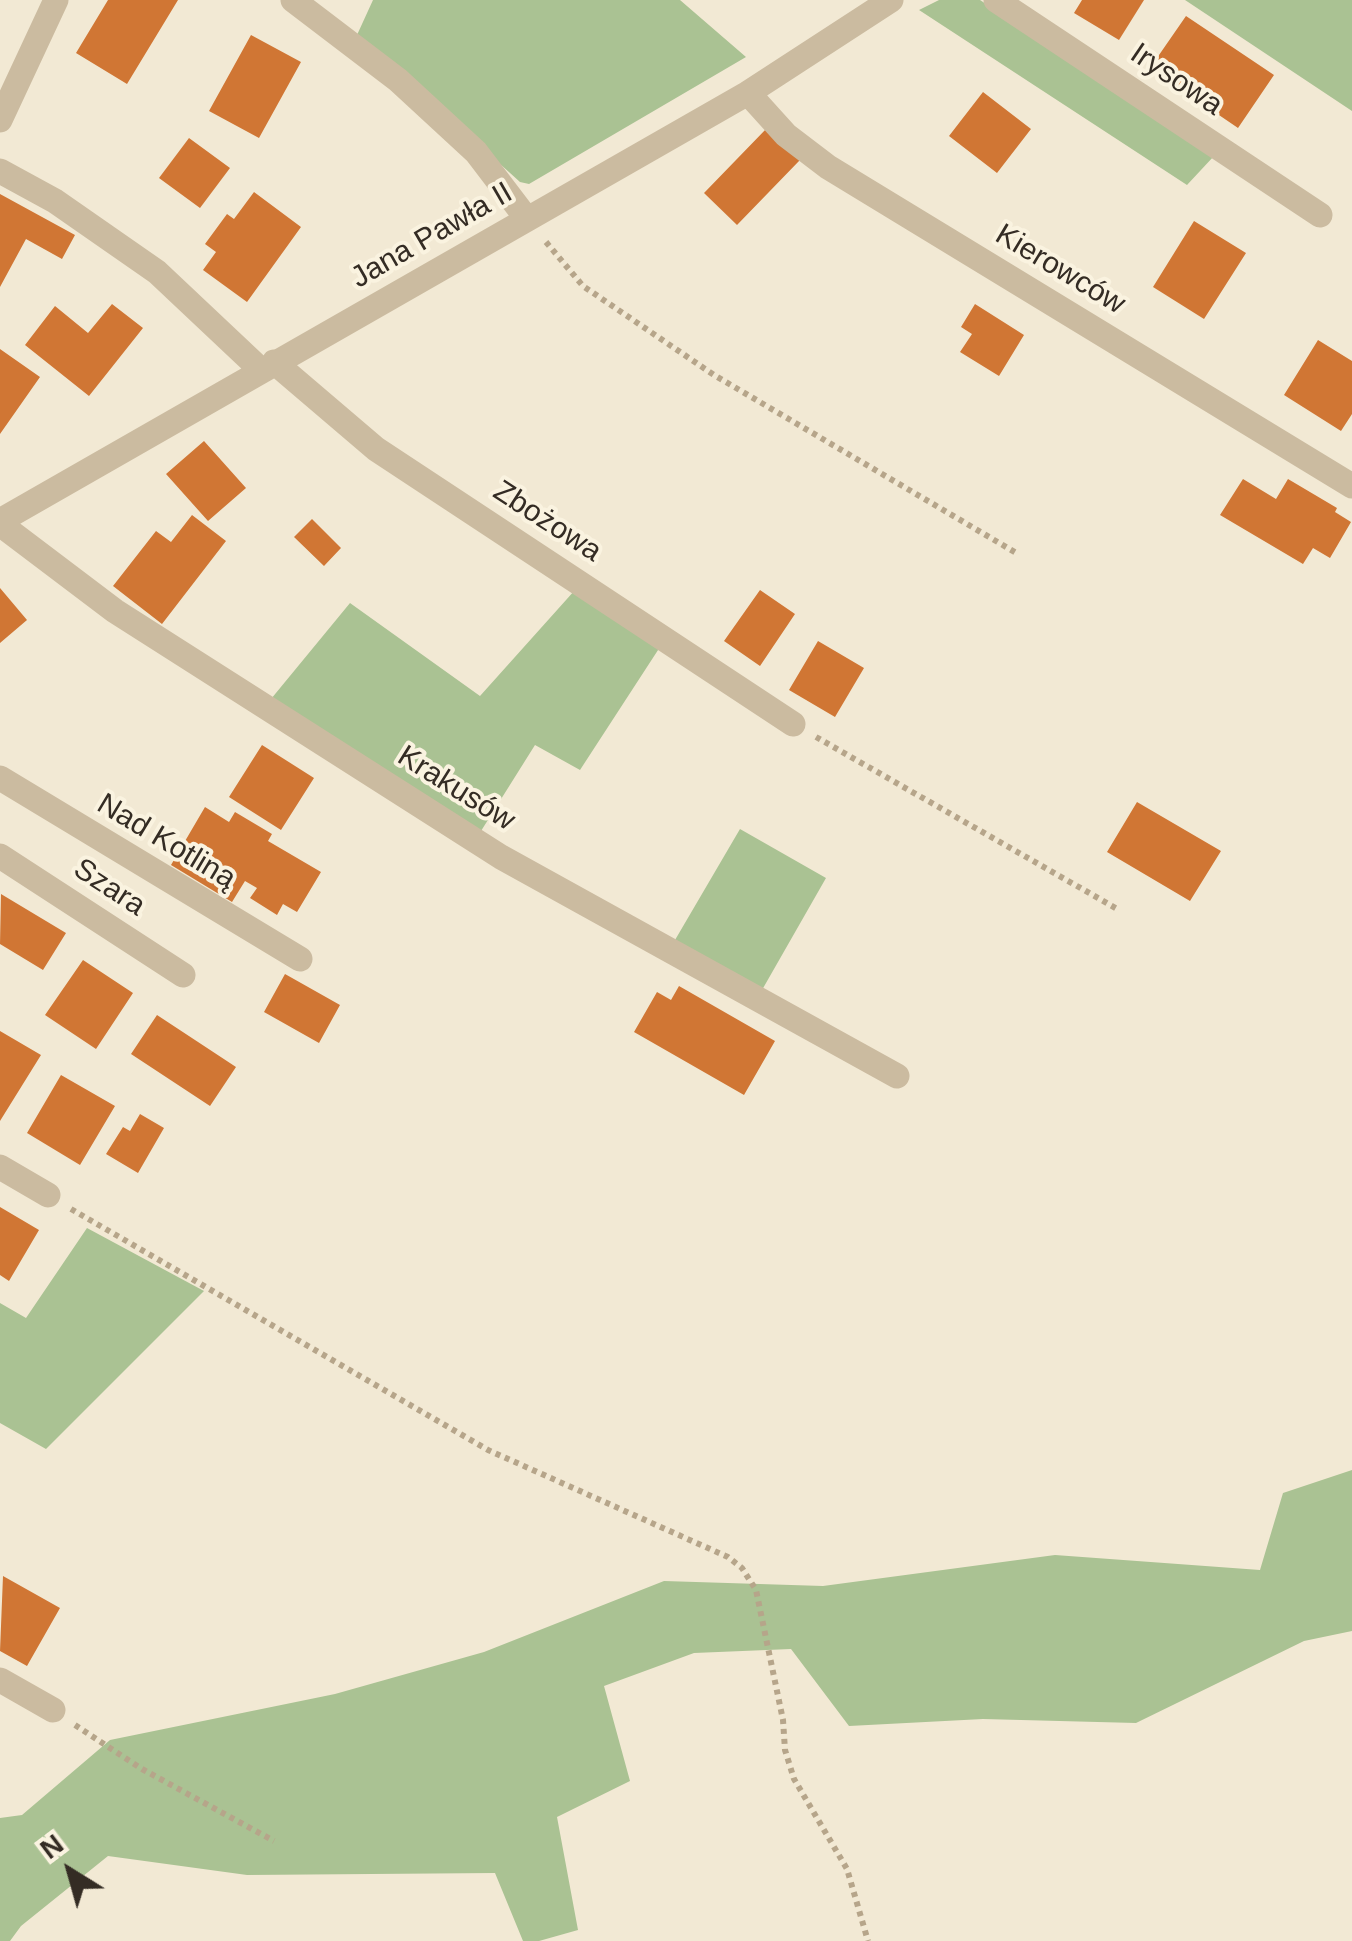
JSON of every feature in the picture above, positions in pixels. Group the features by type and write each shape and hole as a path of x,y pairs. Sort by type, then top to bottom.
{"street":[{"path":"0,120 56,0"},
{"path":"293,0 398,80 476,152 527,219"},
{"name":"Jana Pawła II","path":"0,523 748,93 891,0"},
{"name":"Irysowa","path":"996,0 1320,215"},
{"name":"Kierowców","path":"748,93 786,134 828,167 1352,486"},
{"name":"Zbożowa","path":"0,172 56,201 157,272 268,366 376,449 793,724"},
{"name":"Krakusów","path":"0,523 115,611 502,857 897,1076"},
{"name":"Nad Kotliną","path":"0,778 300,960"},
{"name":"Szara","path":"0,856 184,975"},
{"path":"0,1167 48,1195"},
{"path":"0,1680 53,1710"}],"path":[{"path":"527,219 582,286 681,353 1018,554"},
{"path":"793,724 1120,910"},
{"path":"48,1195 488,1450 728,1557 742,1568 756,1590 794,1780 847,1868 868,1941"},
{"path":"53,1710 142,1769 274,1841"}],"green space":[{"path":"373,0 680,0 746,57 529,184 520,182 357,35"},
{"path":"939,0 980,0 1214,156 1187,185 919,10"},
{"path":"1185,0 1352,0 1352,111"},
{"path":"575,590 660,647 580,770 535,745 481,831 271,699 350,603 480,696"},
{"path":"740,829 826,878 762,990 675,940"},
{"path":"87,1228 204,1291 46,1449 0,1423 0,1303 26,1318"},
{"path":"1352,1470 1352,1631 1304,1641 1136,1723 983,1719 849,1726 791,1649 694,1653 604,1686 630,1781 557,1817 578,1930 539,1941 523,1941 495,1873 247,1875 108,1856 21,1926 10,1941 0,1941 0,1818 22,1815 110,1740 335,1694 484,1652 664,1581 823,1586 1055,1555 1260,1570 1283,1493"}],"building":[{"path":"108,0 178,0 127,84 76,53"},
{"path":"1082,0 1144,0 1119,40 1074,13"},
{"path":"1186,16 1274,75 1238,128 1150,68"},
{"path":"251,35 301,62 259,138 209,111"},
{"path":"983,92 1031,129 997,173 949,136"},
{"path":"767,128 800,160 737,225 704,193"},
{"path":"189,138 230,168 200,208 159,178"},
{"path":"254,192 301,227 247,302 203,270 216,252 205,244 227,214 234,219"},
{"path":"0,194 75,235 62,259 26,239 0,287"},
{"path":"1194,221 1246,253 1204,319 1153,287"},
{"path":"112,304 143,328 89,396 25,345 55,306 88,333"},
{"path":"975,304 1024,335 999,376 960,352 972,334 961,327"},
{"path":"1318,340 1352,361 1352,414 1341,431 1284,395"},
{"path":"0,349 40,377 0,434"},
{"path":"204,441 246,488 208,521 166,474"},
{"path":"1243,479 1276,499 1288,479 1337,508 1335,512 1351,522 1330,558 1313,548 1303,564 1220,515"},
{"path":"192,515 226,541 162,624 113,586 156,531 171,542"},
{"path":"312,519 341,548 324,566 294,537"},
{"path":"0,588 27,620 0,643"},
{"path":"760,590 795,614 760,666 724,641"},
{"path":"818,641 864,668 835,717 789,690"},
{"path":"262,745 314,778 281,830 229,797"},
{"path":"1137,802 1221,851 1190,901 1107,852"},
{"path":"205,807 229,822 235,812 272,834 268,841 321,872 297,912 283,904 277,915 250,898 257,888 245,881 232,902 171,865"},
{"path":"1,894 66,933 43,970 0,944"},
{"path":"83,960 133,993 96,1049 45,1015"},
{"path":"285,974 340,1005 319,1043 264,1012"},
{"path":"679,986 775,1041 744,1095 634,1032 657,992 671,1000"},
{"path":"157,1015 236,1067 210,1106 131,1054"},
{"path":"0,1031 41,1055 0,1121"},
{"path":"61,1075 115,1106 80,1165 27,1133"},
{"path":"140,1114 164,1128 138,1173 106,1154 123,1127 130,1131"},
{"path":"0,1207 39,1230 9,1281 0,1275"},
{"path":"3,1576 60,1608 27,1666 0,1651"}]}
